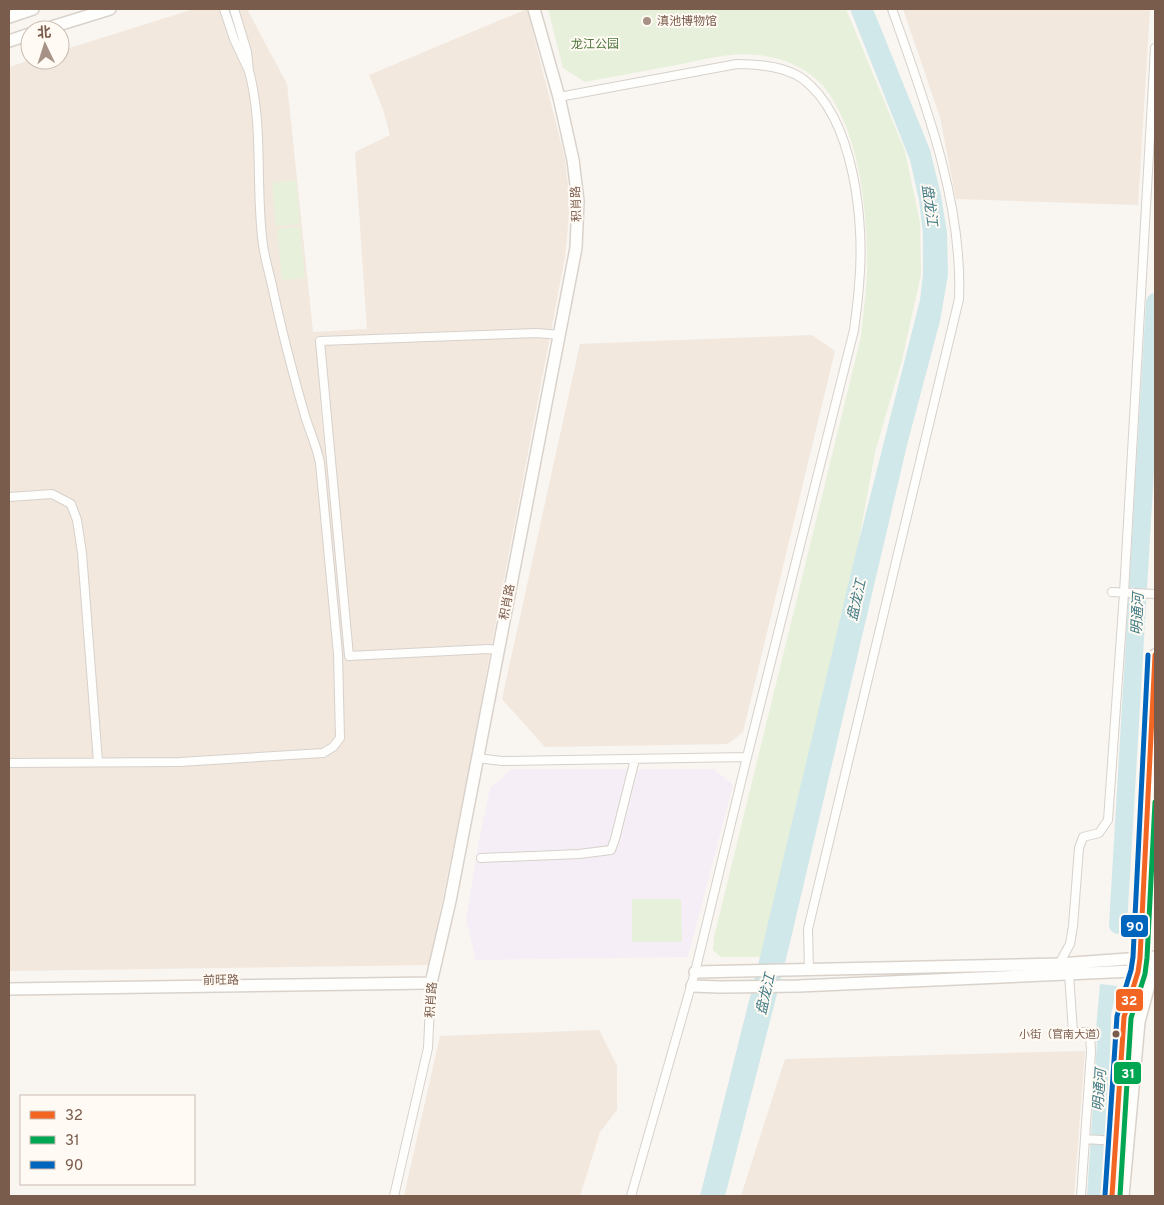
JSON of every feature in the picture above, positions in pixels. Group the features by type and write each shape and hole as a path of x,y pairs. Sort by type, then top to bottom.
{"street":[{"path":"9,17 33,9"},
{"path":"70,21 110,9"},
{"path":"224,9 234,39 249,71"},
{"path":"9,763 180,762 323,753 333,747 340,738 338,654 320,463 290,362 263,247 254,91 247,52 234,9"},
{"name":"积肖路","path":"394,1196 428,1048 432,980 450,901 576,248 578,201 573,160 559,97 534,9"},
{"path":"805,971 808,929 958,299 960,274 958,249 946,181 925,103 892,9"},
{"path":"1060,964 1070,944 1073,926 1079,848 1084,837 1099,833 1108,820 1126,593 1155,48"},
{"path":"559,97 737,64 755,64 781,70 802,78 819,94 832,114 848,153 856,193 860,237 860,283 854,330 747,757 692,986 631,1196"},
{"path":"498,650 488,648 349,656 320,341 537,333 560,335"},
{"path":"9,497 52,494 71,504 77,520 98,762"},
{"path":"1112,592 1155,594"},
{"path":"1112,1196 1113,1141 1124,1017 1138,972 1140,958 1155,655"},
{"path":"477,758 502,761 747,757"},
{"path":"481,858 579,854 611,850 635,759"},
{"path":"695,972 1060,964 1140,958 1155,964"},
{"path":"692,986 799,986 1138,972 1155,964"},
{"path":"1123,1196 1138,1022 1155,964"},
{"path":"1069,974 1073,1032 1090,1032 1091,1052 1081,1196"},
{"name":"前旺路","path":"9,982 432,980"},
{"name":"前旺路","path":"9,990 432,980"},
{"path":"1086,1139 1113,1141"}],"shaded area":[{"path":"194,9 247,9 287,84 313,332 367,329 355,152 390,135 383,109 369,75 527,9 565,159 570,206 565,257 469,769 429,965 9,971 9,67 20,63 20,70 70,70 70,48","holes":["318,381 329,476 340,597"]},
{"path":"903,9 1150,9 1138,205 956,199 940,117"},
{"path":"812,335 835,351 743,732 728,744 545,747 502,699 580,344"},
{"path":"512,769 714,769 733,785 688,957 476,960 466,919 479,840 490,788"},
{"path":"599,1030 617,1066 617,1110 600,1132 580,1196 404,1196 440,1036"},
{"path":"1085,1051 1074,1196 741,1196 785,1059"}],"green space":[{"name":"龙江公园","path":"548,9 846,9 905,151 920,223 921,274 902,360 875,452 856,557 763,957 721,957 713,950 714,937 861,337 867,281 867,250 864,201 860,176 854,151 837,106 818,80 802,69 775,58 738,54 585,82 563,68"},
{"path":"296,180 300,224 276,226 272,183"},
{"path":"300,227 305,278 282,280 277,229"},
{"path":"632,899 681,899 682,942 632,942"}],"water":[{"name":"盘龙江","path":"850,9 873,9 930,150 941,195 947,233 948,275 940,321 908,441 787,955 725,1196 700,1196 761,953 854,560 920,300 923,275 923,234 919,200 910,160"},
{"path":"1100,984 1117,986 1111,1016 1110,1064 1101,1196 1087,1196 1097,1042 1095,1041"}],"waterway":[{"name":"明通河","path":"1118,925 1155,302"}],"transit line":[{"name":"90","path":"1105,1195 1117,1016 1133,957 1148,655"},
{"name":"32","path":"1112,1196 1124,1017 1138,972 1140,958 1155,655"},
{"name":"31","path":"1120,1196 1131,1018 1145,974 1147,958 1155,802"}],"place":[{"name":"滇池博物馆","path":"647,21"},
{"name":"小街（官南大道）","path":"1116,1034"}]}
